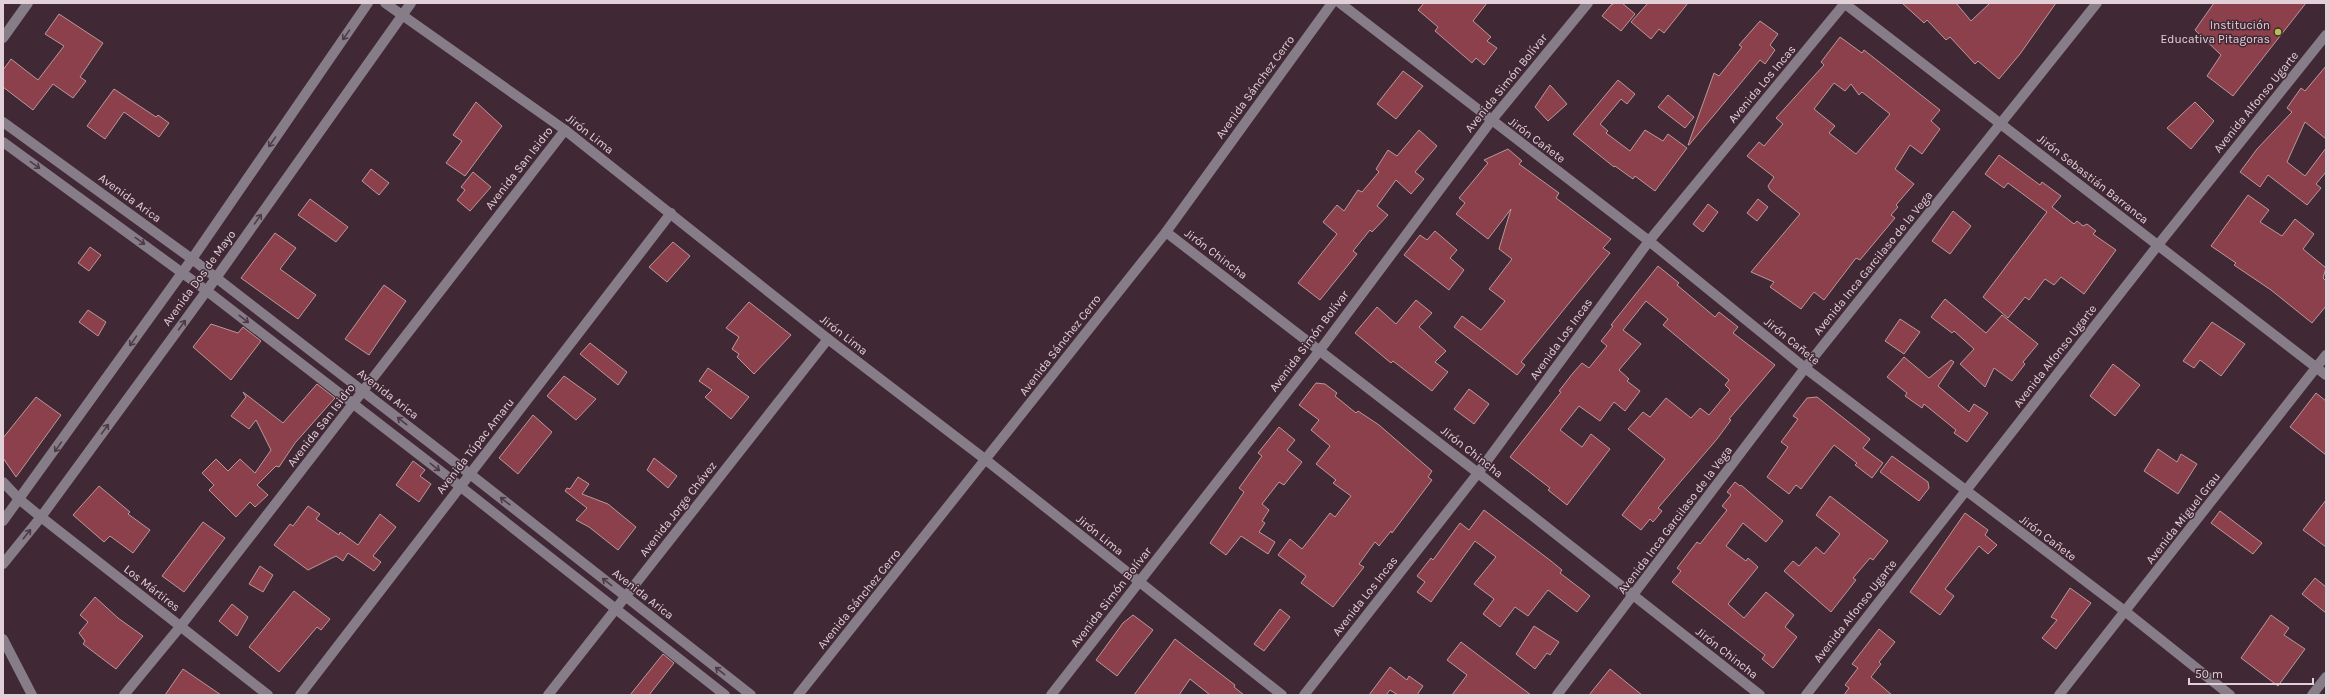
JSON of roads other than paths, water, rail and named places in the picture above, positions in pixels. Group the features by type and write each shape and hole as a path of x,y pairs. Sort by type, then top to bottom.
{"street":[{"path":"3,38 28,3"},
{"name":"Avenida Dos de Mayo","path":"3,521 20,500 192,259 368,3"},
{"name":"Jirón Lima","path":"384,3 565,130 828,339 986,460 1282,695"},
{"name":"Avenida Dos de Mayo","path":"3,564 41,517 207,291 411,3"},
{"name":"Avenida Sánchez Cerro","path":"798,695 1166,232 1332,3"},
{"name":"Jirón Cañete","path":"1340,3 1491,121 1649,241 1805,368 1965,492 2126,612 2230,695"},
{"name":"Avenida Simón Bolívar","path":"1052,695 1320,350 1491,121 1588,3"},
{"name":"Jirón Sebastián Barranca","path":"1844,3 2326,375"},
{"name":"Avenida Los Incas","path":"1304,695 1478,473 1649,241 1844,3"},
{"name":"Avenida Inca Garcilaso de la Vega","path":"1557,695 1634,596 1805,368 2098,3"},
{"name":"Avenida Alfonso Ugarte","path":"1806,695 2158,245 2326,35"},
{"name":"Avenida Arica","path":"3,122 192,259 470,474 751,695"},
{"name":"Avenida San Isidro","path":"124,695 180,627 565,130"},
{"path":"3,142 207,291 461,486 725,695"},
{"name":"Avenida Túpac Amaru","path":"300,695 671,214"},
{"name":"Jirón Chincha","path":"1166,232 1478,473 1760,695"},
{"name":"Avenida Jorge Chávez","path":"548,695 828,339"},
{"name":"Avenida Miguel Grau","path":"2059,695 2126,612 2326,355"},
{"name":"Los Mártires","path":"3,482 20,500 41,517 268,695"},
{"path":"3,639 32,695"},
{"path":"2312,695 2326,677"}],"place":[{"name":"Institución Educativa Pitagoras","path":"2278,32"}]}
